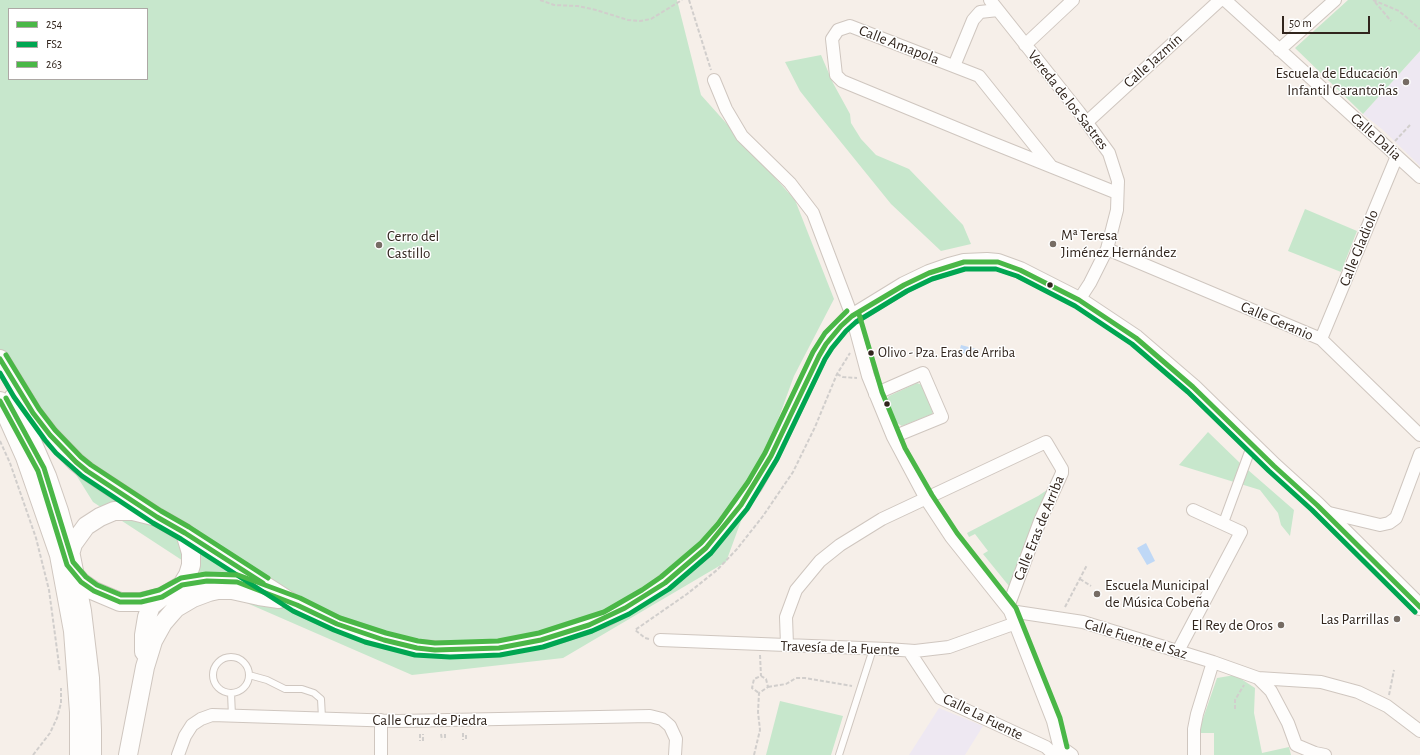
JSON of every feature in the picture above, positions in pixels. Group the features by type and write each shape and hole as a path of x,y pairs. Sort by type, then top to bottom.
{"main road":[{"path":"0,359 33,413 62,448 87,471 157,517 185,533 191,553 188,575 182,585 162,597 152,606 147,617 144,635 145,667"},
{"path":"0,372 11,393 47,476 59,511 82,611 90,678 92,755"},
{"path":"3,407 38,471 71,564 80,645 78,755"},
{"path":"3,407 25,457 59,555 73,631 79,712"},
{"path":"71,564 76,539 86,526 107,513 114,511 133,511 157,517"},
{"path":"71,564 94,591 120,602 141,602 162,597"},
{"path":"128,755 145,667 153,641 163,623 176,608 193,598 209,592 232,590 279,599"}],"street":[{"name":"Vereda de los Sastres","path":"990,0 1087,122 1109,153 1118,181 1117,210 1107,249 1090,283 1079,300"},
{"path":"1025,45 1073,0"},
{"name":"Calle Jazmín","path":"1087,122 1220,0"},
{"name":"Calle Dalia","path":"1225,0 1420,177"},
{"path":"1279,50 1335,0"},
{"path":"954,66 973,20 980,12 998,10"},
{"name":"Calle Amapola","path":"1050,166 979,76 850,26 838,30 832,39 836,75 842,81 1050,166 1117,193"},
{"path":"714,80 726,109 742,136 790,183 813,213 852,316 868,376 893,437 926,499 951,537 1009,609 1016,623 1054,721 1055,752"},
{"name":"Calle Gladiolo","path":"1321,339 1393,152"},
{"name":"Calle Geranio","path":"1107,249 1321,339 1420,434"},
{"path":"182,585 207,581 237,582 297,605 337,624 400,644 435,650 475,649 519,645 565,633 613,615 665,583 701,553 723,528 754,486 771,456 819,356 831,337 852,316 910,282 949,266 975,261 998,262 1020,270 1079,300 1136,338 1193,386 1252,446 1324,512 1420,607"},
{"path":"875,394 923,373 942,417 893,437"},
{"name":"Calle Eras de Arriba","path":"926,499 1046,442 1062,469 1062,473 1040,521 1009,609"},
{"path":"1223,524 1252,446"},
{"path":"1324,512 1380,525 1389,523 1396,518 1420,454"},
{"path":"787,645 786,617 790,603 796,590 820,561 840,545 863,530 882,519 926,499"},
{"path":"1178,651 1241,532 1193,510"},
{"path":"185,533 297,605"},
{"name":"Calle Fuente el Saz","path":"1009,609 1083,622 1254,676"},
{"name":"Travesía de la Fuente","path":"660,640 915,652 949,647 1016,623"},
{"name":"Calle La Fuente","path":"909,651 940,698 1055,752 1069,752 1072,755"},
{"path":"1194,755 1194,729 1197,714 1213,662"},
{"path":"1254,676 1320,682 1358,692 1387,706 1420,731"},
{"path":"1254,676 1271,691 1288,723 1296,745 1318,754"},
{"name":"Calle Cruz de Piedra","path":"178,755 189,729 196,722 206,716 212,715 381,720 650,716 662,719 670,726 676,739 674,755"},
{"path":"381,720 381,755"}],"lane":[{"path":"838,755 874,649"},
{"path":"226,656 233,656 239,658 248,666 249,675 246,684 242,689 231,693 225,692 216,686 212,674 216,663 226,656"},
{"path":"249,675 267,680 284,689 302,689 314,693 321,699 322,718"},
{"path":"231,693 232,716"}],"path":[{"path":"540,0 554,5 578,6 596,10 628,20 651,19 682,0"},
{"path":"689,0 714,80"},
{"path":"1374,0 1391,21"},
{"path":"1374,0 1399,11 1420,30"},
{"path":"1393,152 1410,126"},
{"path":"837,374 843,377 857,378 868,376"},
{"path":"0,441 10,463 36,538 49,590 60,675"},
{"path":"1058,618 1087,566"},
{"path":"1080,579 1091,586"},
{"path":"760,645 761,676"},
{"path":"1387,706 1394,670"},
{"path":"761,676 766,679 768,687"},
{"path":"760,693 752,688 754,679 761,676"},
{"path":"1235,709 1236,700 1254,676"},
{"path":"754,755 760,730 758,712 760,693 768,687 786,684 796,678 805,678 861,687"},
{"path":"33,755 50,733 57,718 61,703 61,682"},
{"path":"465,733 465,740"},
{"path":"421,734 421,741"},
{"path":"441,734 442,740"},
{"path":"445,734 445,740"}],"shaded area":[{"name":"Escuela de Educación Infantil Carantoñas","path":"1420,51 1420,166 1383,130 1363,114"},
{"path":"939,708 983,726 965,755 909,755"}],"green space":[{"path":"0,0 677,0 701,95 795,200 834,299 794,376 726,562 563,658 412,675 249,604 93,502 0,353"},
{"path":"1348,0 1420,0 1420,51 1363,114 1295,48"},
{"path":"821,55 833,83 850,114 851,123 861,139 876,155 909,169 963,225 971,244 941,251 891,204 819,115 800,91 785,62"},
{"path":"1305,209 1357,231 1341,272 1288,251"},
{"path":"917,383 922,385 933,412 932,414 902,426 897,423 887,404 887,399 889,396"},
{"path":"1208,432 1240,463 1294,510 1290,536 1281,525 1278,513 1260,490 1179,465"},
{"path":"1047,490 1048,491 1009,586 983,554 988,551 975,534 969,537 967,533"},
{"path":"1235,675 1255,688 1254,713 1262,753 1289,747 1291,755 1214,755 1214,733 1198,733 1217,678"},
{"path":"780,701 843,716 831,755 766,755"}],"water":[{"path":"961,345 980,350 978,358 959,352"},
{"path":"1146,543 1155,561 1147,565 1137,548"}],"transit line":[{"name":"254","path":"0,401 38,471 67,565 81,582 94,591 120,602 141,602 162,597 182,585 207,581 237,582 297,605 337,624 384,640 417,648 435,650 499,648 541,640 589,625 625,608 665,583 706,548 741,505 771,456 819,356 826,344 841,326 852,316 904,285 929,273 964,262 998,262 1020,270 1079,300 1136,338 1193,387 1274,466 1317,505 1420,607"},
{"name":"FS2","path":"0,373 14,397 45,440 56,453 82,476 153,523 181,539 293,611 334,630 365,642 415,655 450,657 500,655 543,647 592,631 629,614 669,589 711,553 747,509 777,459 825,359 846,331 856,322 907,291 932,279 965,269 996,269 1017,276 1075,306 1132,344 1188,392 1269,471 1312,510 1415,612"},
{"name":"263","path":"6,398 44,468 73,562 86,577 97,585 121,595 140,595 159,590 181,578 206,574 238,575 300,598 340,618 386,633 418,641 435,643 498,641 539,633 604,612 661,577 701,543 718,524 748,482 765,453 813,352 825,333 847,311"},
{"name":"263","path":"859,314 882,392 905,448 932,495 957,533 1016,608 1060,718 1067,747"},
{"name":"263","path":"6,355 39,409 55,430 81,457 161,511 189,527 268,578"},
{"name":"254","path":"0,359 33,413 50,435 76,462 87,471 157,517 185,533 263,583"}],"place":[{"name":"Escuela de Educación Infantil Carantoñas","path":"1406,82"},
{"name":"Mª Teresa Jiménez Hernández","path":"1053,244"},
{"name":"Cerro del Castillo","path":"379,245"},
{"name":"Olivo - Pza. Eras de Arriba","path":"871,353"},
{"name":"Escuela Municipal de Música Cobeña","path":"1097,594"},
{"name":"Las Parrillas","path":"1397,619"},
{"name":"El Rey de Oros","path":"1281,625"}]}
